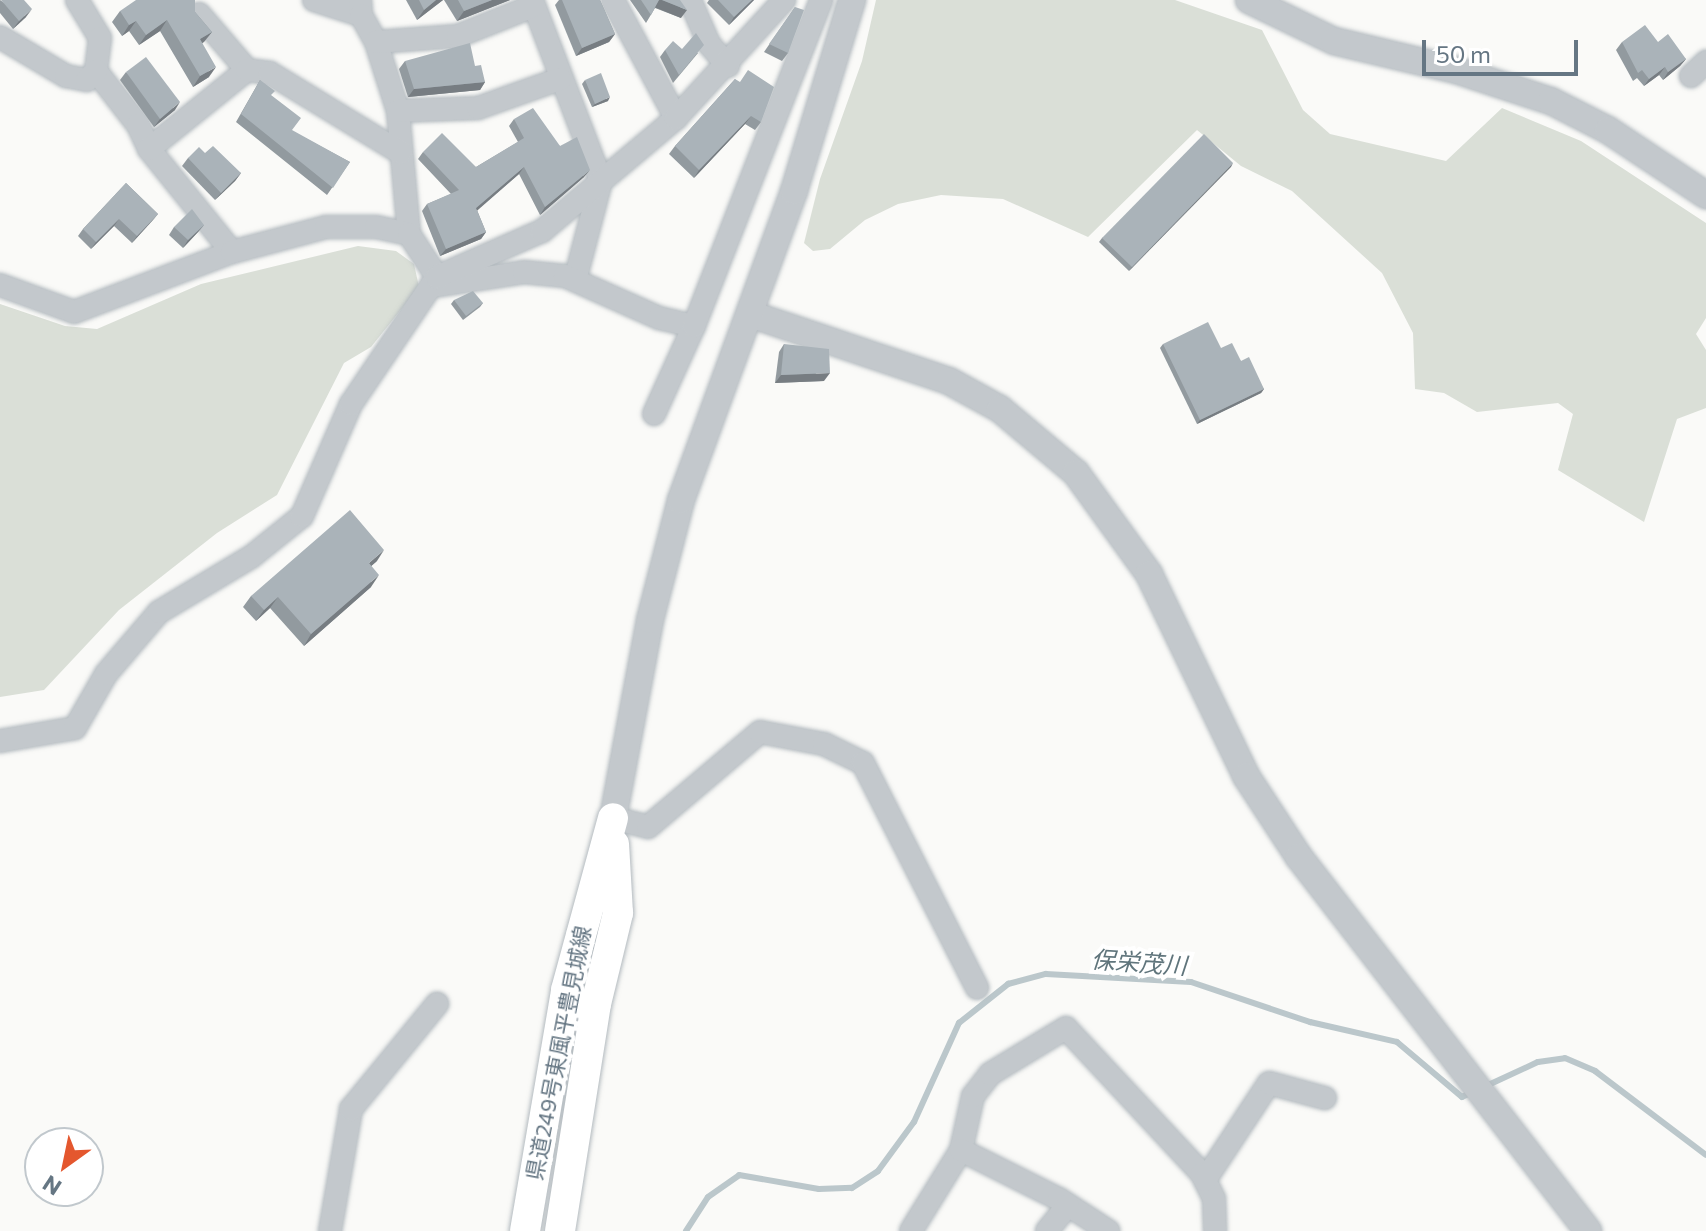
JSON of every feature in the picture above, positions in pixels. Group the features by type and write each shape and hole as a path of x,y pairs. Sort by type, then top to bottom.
{"main road":[{"name":"県道249号東風平豊見城線","path":"525,1231 566,990 613,818"},
{"name":"県道249号東風平豊見城線","path":"560,1231 596,1004 618,913 613,818"}],"street":[{"path":"0,37 66,76 87,80 96,71 100,38 77,0"},
{"path":"314,0 361,8 376,42 398,111 409,234 436,282"},
{"path":"613,0 676,118"},
{"path":"690,0 709,44 728,66"},
{"path":"0,741 75,728 106,674 159,612 251,557 302,516 351,404 436,282 542,231 676,118 728,66 784,0"},
{"path":"654,414 694,326 821,0"},
{"path":"852,0 834,69 666,553 613,818 648,827 760,732 824,744 863,763 977,988"},
{"path":"1249,0 1334,41 1456,70 1551,101 1608,130 1706,195"},
{"path":"376,42 458,36 532,3 601,181 575,280"},
{"path":"199,14 247,70 270,73 401,153"},
{"path":"149,149 247,70"},
{"path":"96,71 138,125 149,149 232,252"},
{"path":"398,111 478,108 560,79"},
{"path":"0,285 74,312 232,252 326,227 376,227 409,234"},
{"path":"436,282 524,272 575,280 659,318 694,326"},
{"path":"750,314 949,381 1000,409 1076,473 1149,574 1246,776 1299,857 1473,1076 1588,1231"},
{"path":"330,1231 351,1109 437,1004"},
{"path":"911,1231 961,1150 973,1096 990,1074 1066,1028 1172,1137 1205,1180 1214,1199 1215,1231"},
{"path":"1205,1180 1269,1083 1325,1098"},
{"path":"961,1150 1068,1205 1108,1231"},
{"path":"1047,1231 1068,1205"}],"shaded area":[{"path":"876,0 1175,0 1262,30 1303,110 1330,134 1446,161 1502,108 1581,141 1706,223 1706,318 1696,334 1706,350 1706,408 1677,419 1644,522 1558,470 1573,414 1558,403 1477,412 1444,393 1415,389 1413,333 1382,273 1292,191 1241,166 1197,130 1088,237 1003,199 941,195 898,204 865,220 830,249 813,251 804,243 820,179 862,61"},
{"path":"358,246 396,251 414,264 419,287 371,347 344,363 277,495 217,533 119,610 44,690 0,697 0,304 65,326 97,329 201,284"}],"building":[{"path":"1,0 24,0 32,9 19,21"},
{"path":"136,0 195,0 195,12 212,32 200,39 216,67 200,76 167,20 146,35 136,21 129,25 120,11"},
{"path":"419,0 436,0 424,10"},
{"path":"458,0 492,0 464,11"},
{"path":"562,0 600,0 615,34 582,48"},
{"path":"641,0 659,0 651,15"},
{"path":"662,0 680,0 687,10"},
{"path":"718,0 752,0 734,17"},
{"path":"795,7 804,10 788,53 769,44"},
{"path":"1645,25 1658,42 1668,34 1686,59 1668,72 1665,67 1649,79 1642,70 1638,73 1622,42"},
{"path":"696,33 704,45 679,75 665,50 673,41 682,49"},
{"path":"470,43 475,66 481,65 485,82 414,89 405,61"},
{"path":"146,57 180,102 160,119 126,72"},
{"path":"748,70 774,87 761,122 751,116 699,170 675,146 735,79 740,82"},
{"path":"601,73 610,97 595,104 585,80"},
{"path":"260,80 275,91 271,95 301,118 292,130 350,162 333,188 241,114"},
{"path":"533,108 560,146 577,137 590,170 545,207 524,167 476,208 486,232 446,249 427,204 459,190 423,152 442,133 476,167 524,138 514,119"},
{"path":"1204,134 1233,163 1132,267 1102,238"},
{"path":"213,146 241,173 221,193 188,158 199,147 205,153"},
{"path":"126,183 158,214 137,236 119,219 96,242 83,229"},
{"path":"192,209 204,225 188,240 174,227"},
{"path":"473,291 483,303 466,316 454,300"},
{"path":"1208,322 1221,348 1232,343 1241,361 1249,357 1264,389 1200,420 1163,344"},
{"path":"784,344 829,349 830,373 781,375"},
{"path":"350,510 384,550 369,563 379,575 311,634 278,597 264,610 251,596"}],"waterway":[{"name":"保栄茂川","path":"686,1231 708,1197 739,1175 819,1189 852,1188 878,1171 914,1122 959,1023 1008,984 1046,974 1191,982 1310,1022 1397,1042 1462,1097 1472,1092"},
{"name":"保栄茂川","path":"1486,1086 1538,1062 1565,1058 1595,1071 1706,1155"}]}
